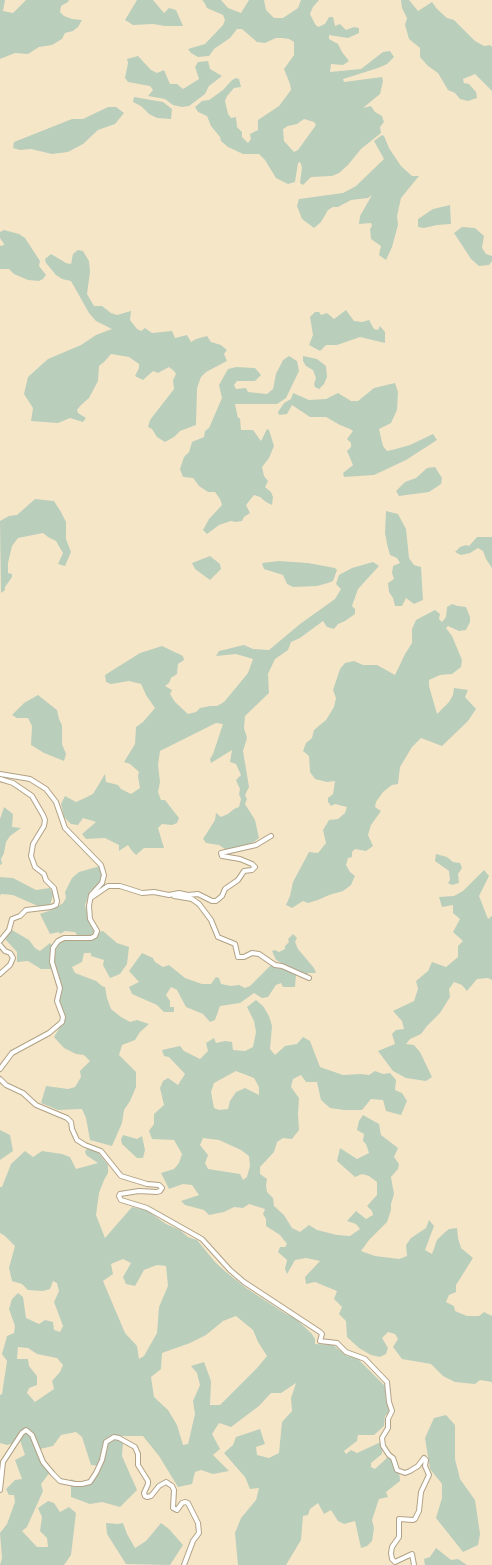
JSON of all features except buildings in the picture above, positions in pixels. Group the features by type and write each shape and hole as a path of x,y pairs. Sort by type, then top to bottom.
{"street":[{"path":"0,774 30,779 46,789 56,802 64,828 84,850 98,861 103,870 103,879 90,899 89,912 96,927 95,936 91,938 64,938 58,941 53,948 52,962 60,988 57,1001 63,1018 62,1022 49,1033 12,1053 0,1069"},
{"path":"0,779 13,783 32,796 43,815 45,820 44,826 34,844 31,856 35,867 44,874 46,880 54,888 57,901 56,905 26,910 20,916 12,919 9,930 0,943 13,958 0,974"},
{"path":"170,895 179,893 188,895 198,894 212,901 218,900 225,889 235,883 244,871 252,870 255,867 240,859 222,856 221,853 256,845 271,836"},
{"path":"90,899 108,886 120,886 142,893 154,892 192,899 199,904 211,920 218,937 234,944 238,957 242,958 252,953 258,954 275,965 282,966 309,978"},
{"path":"0,1079 6,1086 23,1093 36,1105 67,1118 71,1122 77,1140 100,1151 121,1176 147,1184 159,1185 162,1188 157,1192 139,1191 120,1194 121,1200 147,1208 202,1239 230,1270 244,1282 320,1332 322,1334 320,1341 336,1343 346,1352 365,1359 387,1382 389,1402 392,1410 388,1419 388,1428 382,1438 383,1446 389,1455 394,1458 397,1470 405,1473 410,1471 418,1466 424,1458 429,1474 421,1492 419,1510 415,1519 399,1519 399,1537 392,1547 391,1553 392,1559 395,1562 412,1554 414,1565"},
{"path":"0,1490 3,1462 24,1431 28,1431 32,1435 43,1462 53,1474 60,1481 76,1484 90,1482 102,1460 106,1442 114,1437 119,1438 137,1450 138,1465 148,1481 145,1496 152,1496 159,1486 166,1482 174,1490 173,1508 177,1510 182,1503 188,1503 198,1523 199,1533 193,1541 184,1565"}],"green space":[{"path":"0,0 5,0 3,11 13,13 26,0 69,0 61,6 60,12 72,19 82,20 78,27 73,31 65,33 62,39 52,45 39,47 28,54 15,53 0,59"},
{"path":"137,0 153,0 164,13 169,8 176,10 183,26 133,25 125,20"},
{"path":"202,0 221,0 228,8 241,13 249,0 264,0 266,10 274,18 283,18 298,8 301,0 319,0 310,14 318,27 325,24 329,17 333,17 335,26 340,24 346,30 354,27 359,28 359,33 348,38 329,35 329,39 338,44 349,61 343,65 331,64 330,72 361,69 383,52 390,51 394,57 387,64 343,79 344,82 382,77 380,94 363,108 371,106 375,112 382,116 384,122 380,127 381,133 361,149 339,173 332,176 311,177 303,185 300,183 302,167 300,162 298,163 295,182 288,184 276,178 259,154 243,154 228,147 221,141 207,116 198,112 195,107 223,90 232,80 239,79 241,87 234,88 225,101 228,114 231,118 236,117 237,127 242,132 242,137 248,143 251,139 250,134 258,130 258,120 279,106 291,90 284,69 294,55 294,42 289,39 276,38 265,43 257,42 242,29 237,29 230,38 214,49 209,56 198,57 188,49 205,44 223,25 225,20 223,15 207,8","holes":["304,119 314,122 316,125 298,150 294,152 284,141 283,129 297,124"]},
{"path":"401,0 409,0 418,11 432,2 437,9 447,18 454,20 475,41 484,46 490,45 492,47 492,91 475,74 463,79 464,83 469,84 476,92 477,98 468,101 460,99 455,93 448,90 438,73 420,57 420,48 409,39 405,25 407,18 402,8"},
{"path":"138,56 151,70 157,73 164,70 170,84 177,84 183,89 199,79 195,67 198,62 208,61 210,69 222,76 209,86 205,94 189,106 173,105 165,99 148,96 153,90 150,86 128,82 125,78 127,59"},
{"path":"134,97 163,102 172,109 171,119 157,118 149,114 141,106 133,102"},
{"path":"108,107 116,107 124,113 115,124 98,130 83,144 68,152 52,154 31,149 20,150 13,148 14,142 72,119 83,119"},
{"path":"382,135 401,166 412,176 419,176 401,198 397,216 398,225 386,260 379,255 381,246 371,239 371,223 359,224 360,216 372,195 368,198 351,200 338,207 333,207 328,210 321,222 314,228 302,219 297,206 299,199 343,193 356,186 384,159 374,141"},
{"path":"450,205 451,224 424,228 418,227 418,219 433,209"},
{"path":"462,227 475,228 484,236 482,248 486,254 492,256 492,261 489,265 479,266 471,259 454,233"},
{"path":"4,230 19,234 25,238 40,261 39,266 46,275 43,279 39,281 28,280 14,274 9,269 0,269 0,246 4,244 0,238 0,232"},
{"path":"78,250 83,251 89,261 90,272 87,294 94,306 102,306 117,315 131,311 130,320 141,331 145,328 152,333 172,331 175,338 187,335 191,342 207,336 211,342 221,345 227,350 224,354 227,361 206,372 201,377 197,388 196,425 180,431 165,442 157,437 152,429 148,427 150,420 174,389 173,380 176,374 169,367 158,373 153,371 143,380 135,376 139,364 129,357 111,354 99,366 98,381 89,398 77,410 78,413 86,418 83,422 70,418 58,423 31,421 33,408 24,394 28,377 48,359 112,329 96,321 89,313 71,281 56,275 46,263 45,259 51,254 71,264 73,254"},
{"path":"346,310 354,321 362,322 369,320 374,329 378,330 380,326 385,332 385,343 360,337 337,345 326,345 320,351 309,345 313,335 310,317 315,312 319,312 321,315 327,313 334,319"},
{"path":"289,356 297,361 299,371 286,398 277,404 235,404 238,418 240,418 241,430 253,430 261,441 267,429 269,430 274,446 269,458 262,467 264,476 268,481 265,487 271,492 273,497 272,505 254,495 246,505 250,513 242,521 231,521 219,525 207,534 203,530 209,519 222,505 215,492 208,492 199,486 193,478 183,477 180,469 184,457 189,452 192,442 204,437 205,431 209,428 222,398 219,385 228,369 236,367 255,368 261,375 255,381 237,381 234,385 236,389 246,388 248,392 267,394 273,389 276,374 283,360"},
{"path":"303,356 317,359 326,366 327,377 319,389 314,384 316,378 313,370 306,366"},
{"path":"395,383 398,392 397,410 391,423 379,429 383,446 387,451 396,449 410,445 433,434 437,440 406,460 374,475 344,477 343,473 353,465 347,451 351,447 351,443 347,439 353,431 350,429 326,417 310,417 292,405 287,414 279,415 278,412 284,403 291,399 293,393 309,400 326,399 338,393 351,401 358,401 374,388"},
{"path":"435,467 442,478 441,484 429,492 399,496 396,491 405,482 416,478 427,468"},
{"path":"35,499 54,501 66,522 66,539 71,552 65,566 58,564 63,553 56,541 43,533 18,538 12,546 8,563 8,573 12,574 12,577 5,590 1,593 0,521 9,516 17,515"},
{"path":"386,511 398,514 406,529 409,558 414,565 421,567 423,600 414,604 406,598 402,606 395,606 389,592 388,583 394,579 392,573 393,566 400,563 397,558 390,555 387,544 385,533"},
{"path":"477,537 492,537 492,568 483,551 478,548 470,553 461,555 455,552 460,547 469,546"},
{"path":"210,556 220,564 221,569 210,580 195,569 192,563"},
{"path":"279,561 308,563 337,570 333,581 328,583 317,586 293,587 287,584 283,575 264,569 262,563"},
{"path":"373,562 379,566 358,589 352,606 355,609 355,614 338,624 334,629 327,627 323,621 300,638 291,642 288,650 275,659 268,674 269,693 245,716 244,728 247,738 243,751 249,787 245,795 247,799 245,804 255,820 259,838 254,842 228,851 219,845 206,843 203,839 215,820 216,813 221,817 228,814 239,807 241,799 240,789 236,780 241,775 236,764 230,762 232,750 211,763 210,759 223,724 216,723 160,751 158,765 160,782 158,792 161,800 165,800 179,818 177,823 172,825 162,824 158,828 164,848 144,848 136,855 128,845 119,851 119,845 105,838 86,839 82,834 96,822 83,818 78,825 71,824 64,817 61,804 65,796 76,802 93,794 105,774 106,782 118,785 121,789 131,794 140,788 139,772 130,764 124,762 135,744 136,727 155,708 141,684 129,681 111,684 106,682 105,675 140,653 162,646 183,656 184,660 178,664 177,674 165,686 172,690 170,694 175,702 188,714 196,712 200,708 217,706 224,702 248,673 253,659 236,654 216,656 219,651 244,645 253,649 269,650 300,624 335,599 341,589 336,584 339,575 352,568"},
{"path":"452,604 466,607 470,617 466,630 459,631 448,626 446,628 452,636 462,660 461,667 452,674 440,675 429,680 429,686 437,714 449,702 454,688 468,690 465,697 476,709 468,721 442,746 421,738 412,747 400,767 398,784 392,785 383,792 376,802 375,807 381,811 371,825 368,835 373,846 366,851 355,849 352,852 352,857 348,858 346,865 355,876 351,885 343,891 308,903 303,901 292,908 286,905 293,882 309,852 318,853 326,843 323,830 329,820 338,819 345,813 347,807 335,804 331,806 328,798 333,794 335,781 327,782 315,779 310,772 309,756 303,751 306,743 312,738 314,730 326,720 334,707 336,698 333,690 340,669 345,663 354,661 363,665 377,665 395,675 412,643 412,629 416,620 435,610 440,614 439,619 442,622 446,617 447,607"},
{"path":"38,695 57,710 62,725 62,744 66,754 64,761 44,753 31,745 32,726 28,718 17,718 12,715 24,703"},
{"path":"4,807 13,814 12,827 21,828 10,836 6,842 1,859 2,864 0,865 0,819"},
{"path":"436,854 447,857 453,862 460,863 462,868 458,874 459,883 452,885 448,883 450,880 449,871 435,861"},
{"path":"100,866 101,882 90,891 85,905 94,930 93,936 78,936 75,932 65,931 60,934 59,932 50,934 40,914 54,909 63,903 66,898 65,892 72,878 79,872"},
{"path":"484,870 489,876 479,896 488,919 492,916 492,980 488,978 477,979 467,991 462,985 454,982 449,989 450,997 440,1013 421,1034 410,1039 406,1044 414,1045 420,1052 432,1077 426,1081 406,1078 393,1071 378,1051 395,1044 392,1034 396,1030 404,1029 402,1021 393,1011 414,1001 418,989 416,981 428,971 432,962 446,967 458,957 458,946 463,941 453,932 460,919 453,913 453,905 442,907 439,897 454,896 463,891"},
{"path":"0,877 13,878 36,890 50,888 53,895 50,906 40,907 13,895 1,894 0,896"},
{"path":"12,930 29,940 40,951 50,943 52,945 51,969 41,969 28,961 17,962 17,952 5,939"},
{"path":"103,931 117,943 129,947 127,964 120,974 110,978 103,965 104,960 91,956 91,953 84,953 82,962 72,967 75,973 96,981 105,987 111,1009 121,1017 130,1022 137,1020 149,1024 140,1032 135,1040 122,1045 119,1055 136,1072 136,1087 124,1110 122,1123 112,1146 90,1140 86,1118 82,1109 58,1110 41,1103 46,1086 68,1089 75,1087 81,1077 80,1071 90,1061 84,1055 76,1054 64,1048 54,1037 63,1022 58,1004 61,990 54,960 57,945 64,939 92,939 99,934 98,932"},
{"path":"293,934 297,938 295,942 298,949 316,973 309,973 304,976 276,960 272,951 279,952 285,949 289,942 288,939"},
{"path":"142,953 153,958 155,962 163,967 169,965 185,978 202,984 211,984 216,977 219,978 221,984 239,985 245,988 250,986 270,966 279,965 296,975 295,987 283,987 281,983 276,985 268,997 262,998 254,993 240,1003 220,1006 215,1020 210,1022 203,1014 186,1007 177,990 171,987 166,995 170,1001 170,1007 174,1007 174,1012 164,1012 157,1005 132,994 129,987 139,982 129,971"},
{"path":"256,1000 263,1006 269,1016 272,1026 270,1049 275,1055 285,1046 297,1044 303,1037 310,1041 320,1067 343,1075 369,1075 375,1071 383,1074 390,1073 396,1080 395,1090 402,1093 407,1101 401,1115 386,1111 383,1100 371,1099 362,1110 330,1108 321,1100 317,1082 306,1082 301,1075 293,1079 291,1087 299,1098 299,1130 292,1139 283,1138 277,1142 274,1152 260,1167 260,1174 267,1179 267,1192 273,1198 274,1206 284,1215 292,1228 300,1232 309,1225 317,1230 337,1235 350,1236 360,1229 356,1224 347,1221 356,1211 366,1219 373,1215 367,1206 377,1195 377,1182 369,1176 362,1174 355,1177 337,1161 340,1148 357,1159 369,1153 363,1141 364,1134 357,1130 363,1115 379,1124 381,1135 398,1148 394,1157 399,1164 398,1169 391,1177 394,1194 387,1222 361,1251 375,1256 399,1259 407,1256 406,1245 411,1238 426,1228 429,1220 434,1226 425,1250 432,1254 437,1240 449,1229 457,1228 461,1248 473,1258 456,1285 456,1292 449,1295 446,1302 454,1306 455,1311 467,1316 479,1316 484,1312 492,1316 492,1382 480,1380 475,1384 455,1382 443,1376 431,1364 402,1359 393,1347 398,1339 395,1334 388,1332 382,1338 388,1348 386,1354 380,1357 371,1355 359,1348 347,1337 346,1321 339,1314 342,1307 334,1299 337,1291 315,1282 306,1284 305,1277 320,1261 306,1258 295,1260 287,1274 285,1269 287,1260 278,1252 280,1247 285,1247 287,1244 280,1235 266,1226 266,1219 263,1214 265,1209 249,1204 243,1208 234,1207 224,1212 209,1215 204,1210 185,1205 181,1201 199,1195 192,1185 183,1184 169,1189 161,1173 174,1169 179,1163 182,1154 174,1140 152,1139 149,1131 154,1124 154,1114 164,1105 160,1088 163,1081 168,1078 178,1085 185,1074 169,1057 164,1056 162,1050 180,1046 184,1051 200,1059 208,1051 206,1043 214,1038 216,1043 232,1042 233,1050 245,1051 253,1047 256,1032 254,1021 247,1007","holes":["236,1071 254,1078 259,1087 259,1095 245,1088 236,1092 230,1101 228,1109 219,1110 214,1108 211,1092 214,1083","203,1138 219,1140 241,1150 249,1156 250,1166 247,1177 243,1180 240,1174 208,1169 205,1163 208,1155 200,1145"]},
{"path":"0,1130 10,1135 13,1151 0,1160"},
{"path":"123,1135 137,1139 142,1136 145,1150 143,1158 137,1158 122,1144 121,1139"},
{"path":"88,1148 97,1151 108,1165 108,1173 99,1193 96,1215 105,1238 132,1207 146,1210 166,1224 180,1230 188,1237 197,1240 215,1262 246,1288 295,1318 312,1334 315,1344 333,1345 347,1356 357,1358 385,1386 386,1401 390,1412 385,1416 384,1426 374,1435 358,1435 357,1441 344,1451 346,1454 351,1450 357,1453 383,1441 382,1454 371,1463 371,1467 375,1469 390,1455 394,1456 399,1470 400,1481 386,1492 388,1497 379,1499 372,1520 374,1528 372,1541 367,1546 361,1548 355,1521 344,1524 338,1521 331,1510 324,1514 318,1503 310,1509 308,1515 303,1516 301,1540 286,1565 238,1565 235,1533 241,1518 256,1500 259,1488 250,1489 245,1477 224,1453 233,1445 236,1437 260,1429 265,1444 256,1447 257,1455 269,1458 279,1453 282,1422 292,1411 291,1398 296,1383 281,1393 271,1393 259,1406 231,1427 219,1423 212,1434 220,1449 213,1455 229,1471 213,1474 201,1470 195,1472 192,1484 178,1487 159,1456 143,1436 120,1436 123,1443 122,1456 137,1490 120,1507 102,1502 90,1504 71,1497 71,1479 87,1486 92,1483 99,1466 91,1465 82,1437 76,1432 61,1435 53,1446 40,1449 37,1453 41,1462 50,1472 41,1484 43,1491 27,1527 22,1531 37,1547 48,1547 47,1538 40,1531 42,1517 38,1508 48,1501 54,1503 60,1512 69,1507 76,1513 71,1555 64,1565 0,1565 2,1558 0,1533 7,1524 15,1502 14,1495 9,1495 6,1489 15,1480 22,1479 15,1460 25,1455 20,1440 24,1433 14,1443 7,1445 0,1443 0,1395 2,1394 7,1361 2,1354 7,1336 14,1333 15,1326 9,1309 12,1299 18,1293 23,1297 26,1318 39,1324 45,1320 53,1322 54,1330 60,1332 63,1326 54,1302 59,1291 57,1283 53,1281 50,1289 43,1291 28,1290 22,1284 12,1281 9,1268 15,1246 0,1233 0,1187 2,1187 11,1164 25,1151 33,1157 42,1151 62,1154 70,1157 76,1169 98,1163 86,1155 85,1151","holes":["123,1259 131,1263 123,1277 126,1284 135,1286 144,1270 157,1265 166,1266 168,1286 159,1307 157,1333 144,1356 139,1359 137,1346 125,1333 103,1281 113,1274 111,1264","236,1316 253,1330 267,1356 220,1405 210,1405 211,1381 204,1362 191,1366 197,1373 200,1385 193,1401 195,1414 188,1444 183,1445 177,1425 168,1410 154,1397 151,1377 161,1369 162,1353 206,1335 223,1321","18,1347 28,1348 37,1354 57,1358 63,1365 52,1381 54,1389 35,1402 27,1393 29,1388 37,1385 37,1376 29,1366 28,1359 17,1359"]},
{"path":"446,1415 455,1425 455,1459 460,1479 475,1500 480,1534 478,1545 463,1552 436,1518 442,1498 442,1484 430,1469 425,1438 434,1418"},
{"path":"106,1523 123,1523 135,1548 146,1541 161,1523 183,1545 170,1565 126,1564 107,1534"},
{"path":"436,1548 451,1560 458,1559 467,1565 425,1565 424,1559 430,1557"}]}
